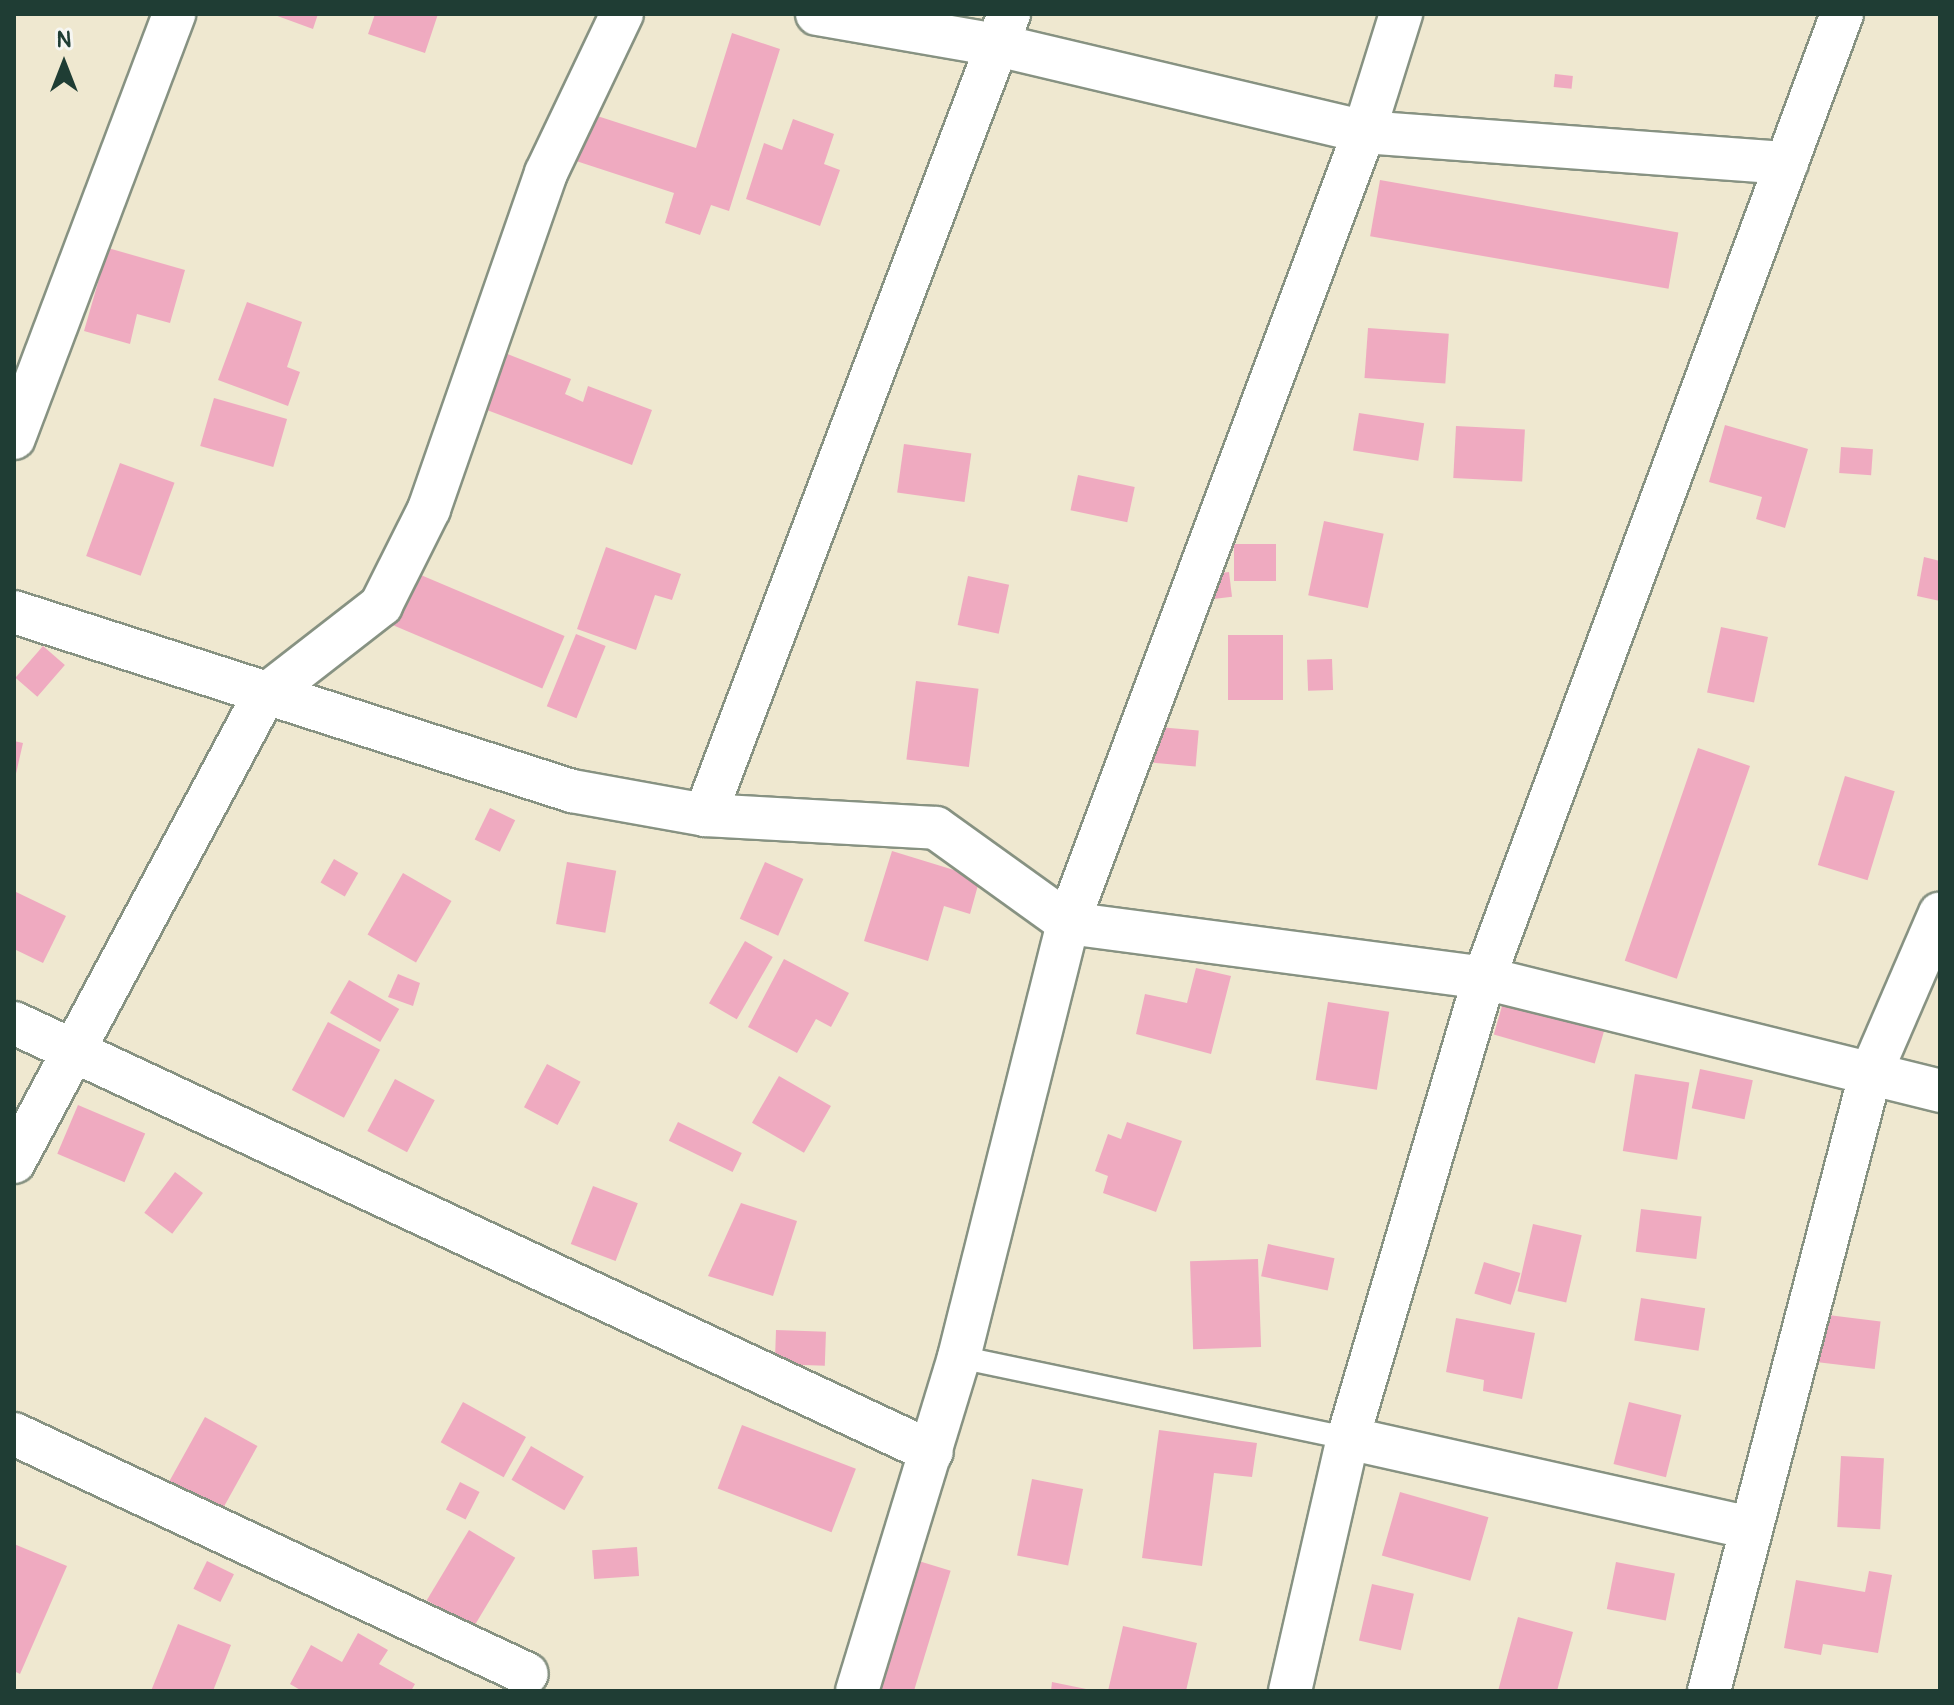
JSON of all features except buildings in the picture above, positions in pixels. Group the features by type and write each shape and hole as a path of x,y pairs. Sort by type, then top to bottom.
{"street":[{"path":"14,438 174,14"},
{"path":"14,1162 77,1053 263,697 381,605 429,509 546,173 622,14"},
{"path":"817,14 1003,30 1364,132 1787,163"},
{"path":"857,1691 959,1357 1068,923 1364,132 1401,14"},
{"path":"1290,1691 1348,1438 1484,978 1842,14"},
{"path":"705,815 1003,30"},
{"path":"14,612 263,697 572,791 705,815 936,828 1068,923 1484,978 1940,1091"},
{"path":"1709,1691 1749,1528 1870,1075 1940,913"},
{"path":"14,1023 932,1452"},
{"path":"14,1434 527,1674"},
{"path":"1348,1438 1749,1528"}],"lane":[{"path":"959,1357 1348,1438"}]}
